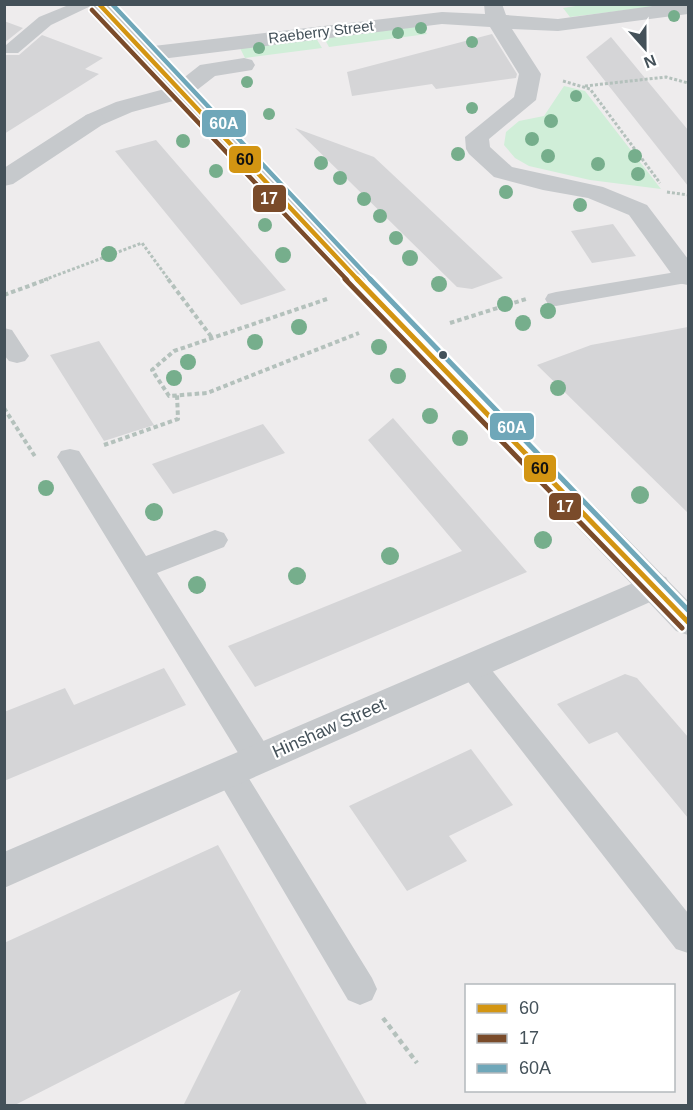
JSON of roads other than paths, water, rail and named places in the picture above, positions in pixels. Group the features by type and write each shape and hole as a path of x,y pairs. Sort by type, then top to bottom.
{"street":[{"path":"99,4 364,286 688,622"},
{"name":"Raeberry Street","path":"145,54 495,13 539,4"},
{"name":"Raeberry Street","path":"438,40 495,13 558,26 688,8"},
{"path":"495,13 530,74 525,100 477,137 478,149 503,172 543,183 594,192 638,210 687,277"},
{"path":"5,178 94,120 124,107 180,92 208,70 255,64"},
{"name":"Hinshaw Street","path":"4,871 654,586"}],"lane":[{"path":"12,50 45,21 87,4"},
{"path":"556,299 687,277"},
{"path":"4,335 17,356"},
{"path":"70,457 139,568 360,989"},
{"path":"139,568 215,540"},
{"path":"472,666 688,938"}]}
